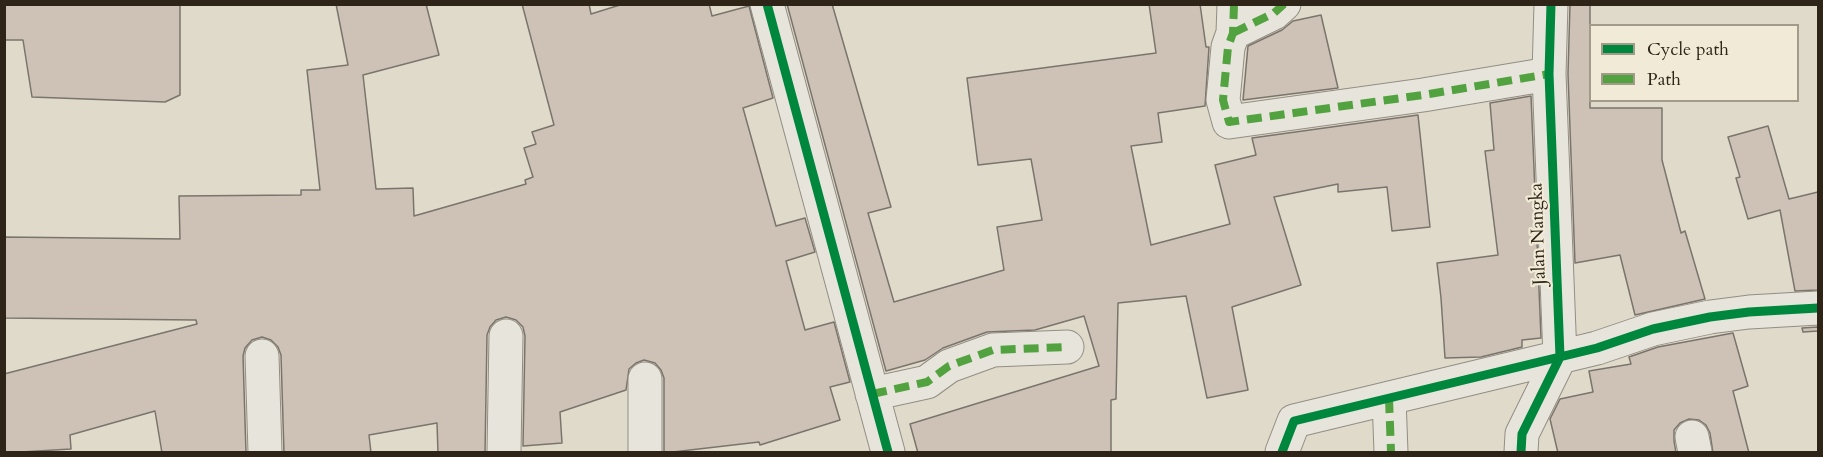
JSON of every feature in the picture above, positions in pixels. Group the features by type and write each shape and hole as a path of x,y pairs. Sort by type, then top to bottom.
{"street":[{"path":"767,4 888,453"},
{"path":"1284,4 1274,13 1234,19 1228,46 1223,100 1229,122 1423,95 1549,74"},
{"name":"Jalan Nangka","path":"1521,453 1522,434 1560,357 1549,74 1551,4"},
{"path":"1282,453 1294,421 1597,348 1653,329 1710,317 1749,312 1818,308"},
{"path":"504,453 506,336"},
{"path":"872,394 927,382 949,366 993,350 1067,347"},
{"path":"262,356 266,453"},
{"path":"645,379 645,453"},
{"path":"1389,398 1390,453"}],"building":[{"path":"4,4 180,4 180,95 165,102 32,97 23,40 4,40"},
{"path":"336,4 426,4 439,55 363,75 376,189 413,188 414,216 526,184 525,180 533,177 524,148 536,144 532,132 554,125 522,4 589,4 591,14 623,4 709,4 712,16 749,6 773,98 743,108 776,226 805,218 815,252 786,261 805,330 834,322 850,382 830,387 840,420 760,445 759,442 664,453 664,378 655,363 644,360 629,369 626,390 560,412 562,443 523,446 525,336 523,327 516,320 506,317 496,320 487,335 485,453 438,453 437,423 369,435 371,453 284,453 281,355 278,347 271,340 262,337 252,340 245,348 243,356 246,453 162,453 155,411 70,435 71,449 4,453 4,374 197,324 196,320 4,318 4,237 180,239 179,196 301,195 301,190 320,190 307,70 348,65"},
{"path":"787,4 832,4 891,207 868,213 894,302 1004,270 997,227 1042,220 1031,159 978,165 967,78 1156,53 1149,4 1200,4 1206,47 1209,47 1205,106 1158,113 1162,142 1131,146 1151,245 1230,224 1215,165 1256,155 1252,138 1418,115 1430,227 1392,231 1387,187 1338,192 1338,184 1274,197 1301,285 1232,307 1248,390 1207,398 1186,296 1118,303 1116,399 1111,400 1111,453 918,453 910,424 1099,366 1084,316 1035,330 987,332 943,348 925,360 886,371"},
{"path":"1590,4 1590,108 1662,108 1662,160 1681,233 1685,231 1705,299 1635,315 1620,255 1575,263 1568,74 1570,5"},
{"path":"1321,15 1338,88 1243,100 1248,46 1282,30 1293,21"},
{"path":"1531,96 1541,338 1522,340 1522,347 1481,357 1445,358 1437,263 1498,255 1485,151 1494,150 1490,103"},
{"path":"1768,126 1789,199 1818,192 1818,290 1795,291 1780,210 1748,219 1736,178 1740,177 1728,137"},
{"path":"1818,327 1818,331 1803,332 1802,328"},
{"path":"1733,333 1748,386 1733,391 1749,453 1713,453 1710,433 1706,425 1699,420 1689,419 1680,423 1674,430 1676,453 1558,453 1550,419 1560,399 1593,392 1589,371 1631,364 1629,357 1658,347"}],"marked path":[{"path":"1234,4 1233,33 1228,47 1223,100 1229,122 1423,95 1549,74"},
{"path":"1233,33 1274,13 1284,4"},
{"path":"872,394 927,382 949,366 993,350 1067,347"},
{"path":"1389,398 1391,452"}],"cycle path":[{"path":"767,4 888,452"},
{"path":"1521,452 1522,434 1560,357 1549,74 1551,4"},
{"path":"1282,452 1294,421 1597,348 1653,329 1710,317 1749,312 1818,308"}]}
